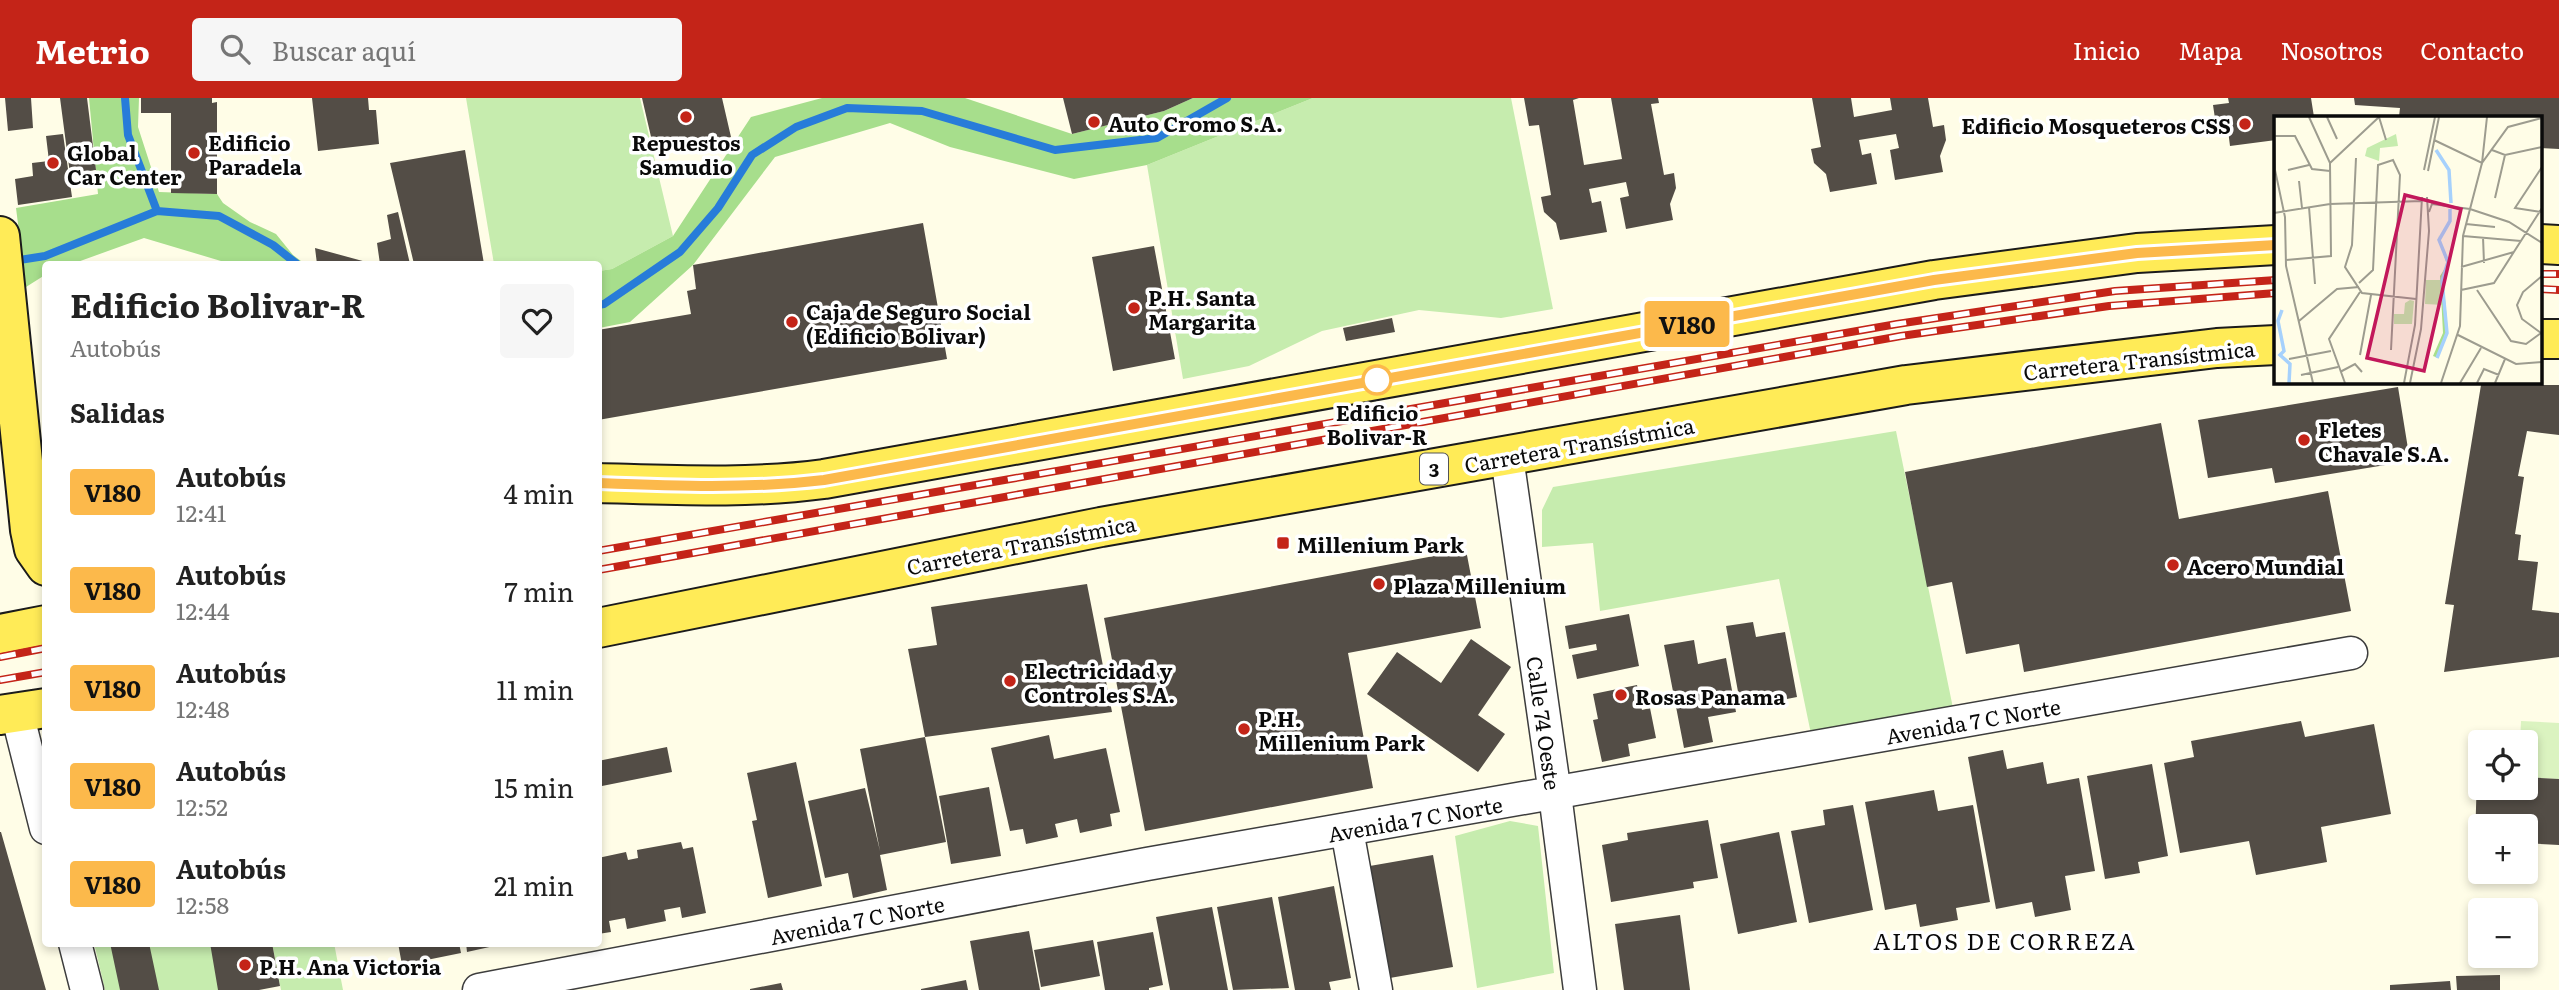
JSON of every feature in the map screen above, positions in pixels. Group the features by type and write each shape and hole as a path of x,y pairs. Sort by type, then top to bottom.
{"main road":[{"path":"0,236 30,530 34,549 42,560"},
{"path":"602,483 729,487 824,480 1934,280 2137,253 2274,245"},
{"name":"Carretera Transístmica","path":"602,627 1093,528 1906,385 2217,348 2274,345"},
{"path":"602,504 729,487"},
{"path":"0,634 42,626"}],"street":[{"name":"Calle 74 Oeste","path":"1507,457 1580,990"},
{"name":"Avenida 7 C Norte","path":"480,990 1147,864 2351,653"},
{"path":"21,712 42,809"},
{"path":"1347,830 1376,990"},
{"path":"76,947 87,990"}],"green space":[{"path":"89,98 139,98 138,127 159,192 217,194 223,203 250,222 276,234 301,261 221,261 144,238 80,261 42,261 42,277 26,287 16,208 98,194"},
{"path":"466,98 640,98 673,236 612,269 602,271 602,261 493,261"},
{"path":"822,98 965,98 1072,134 1164,111 1193,98 1313,98 1147,165 1074,179 950,147 890,123 775,157 693,265 630,322 602,327 602,271 612,269 673,236 751,117"},
{"path":"1313,98 1511,98 1553,309 1501,318 1419,310 1322,331 1249,366 1183,379 1147,165"},
{"path":"1896,431 1953,708 1811,734 1779,579 1600,611 1593,543 1542,547 1542,510 1553,487"},
{"path":"2521,721 2559,723 2559,779 2538,778 2538,730 2521,730"},
{"path":"1510,821 1538,826 1554,973 1477,988 1455,836"},
{"path":"95,947 214,947 221,990 105,990"},
{"path":"273,947 335,947 343,990 281,990"}],"building":[{"path":"5,98 31,98 33,128 8,131"},
{"path":"60,98 87,98 96,170 70,174"},
{"name":"Edificio Paradela","path":"141,98 212,98 212,103 217,102 217,194 171,193 171,113 141,113"},
{"path":"312,98 368,98 369,110 376,110 379,144 318,151"},
{"name":"Repuestos Samudio","path":"642,98 722,98 731,137 655,154"},
{"name":"Auto Cromo S.A.","path":"1063,98 1193,98 1164,111 1072,134"},
{"path":"1524,98 1579,98 1573,100 1584,165 1622,159 1611,98 1658,98 1659,103 1651,104 1664,175 1674,173 1676,188 1670,204 1673,220 1626,229 1620,198 1629,196 1626,182 1589,189 1592,203 1601,201 1607,232 1560,240 1556,223 1544,212 1541,197 1551,195 1539,125 1529,126"},
{"path":"1812,98 1851,98 1854,117 1892,110 1890,98 1928,98 1933,127 1944,125 1946,140 1940,156 1943,172 1895,180 1890,150 1899,148 1896,134 1859,140 1862,155 1871,153 1877,184 1830,192 1826,174 1814,163 1811,149 1821,147"},
{"name":"Edificio Mosqueteros CSS","path":"2228,98 2311,98 2314,116 2274,116 2274,140 2230,146 2228,130 2217,132 2213,105 2229,103"},
{"path":"2354,98 2559,98 2559,149 2542,148 2542,116 2399,116 2400,108 2355,105"},
{"path":"63,134 72,197 18,205 15,179 33,176 32,163 49,161 46,136"},
{"path":"465,150 484,261 413,261 390,163"},
{"path":"398,212 409,261 380,261 377,243 391,239 387,215"},
{"name":"Caja de Seguro Social (Edificio Bolivar)","path":"923,223 947,359 602,419 602,329 691,314 687,291 696,289 693,265"},
{"name":"P.H. Santa Margarita","path":"1154,246 1175,359 1113,371 1092,257"},
{"path":"315,248 363,261 317,261"},
{"path":"1392,318 1395,332 1346,341 1343,328"},
{"path":"2481,385 2559,385 2559,435 2527,431 2518,476 2524,477 2515,534 2521,535 2518,560 2538,562 2532,610 2559,613 2559,657 2444,672 2454,605 2445,604"},
{"name":"Fletes Chavale S.A.","path":"2398,387 2410,461 2275,483 2272,468 2208,478 2198,420"},
{"name":"Acero Mundial","path":"2161,423 2179,519 2328,491 2351,611 2024,672 2019,644 1966,654 1952,582 1927,587 1905,472"},
{"name":"P.H. Millenium Park","path":"1466,550 1481,628 1348,653 1373,788 1145,831 1104,618"},
{"name":"Electricidad y Controles S.A.","path":"1087,584 1112,712 925,737 908,649 937,645 931,607"},
{"path":"1629,614 1639,666 1577,679 1572,655 1597,650 1596,644 1569,649 1565,626"},
{"path":"1753,622 1756,637 1785,632 1797,697 1741,708 1726,626"},
{"path":"1471,639 1511,667 1478,715 1505,734 1478,772 1367,694 1397,652 1441,683"},
{"path":"1694,640 1698,664 1726,658 1736,712 1708,717 1713,742 1684,748 1664,645"},
{"path":"1637,685 1642,710 1650,708 1656,738 1628,744 1630,756 1602,762 1593,720 1598,719 1593,694"},
{"path":"2301,721 2305,737 2374,724 2391,814 2321,827 2327,862 2256,875 2249,841 2180,853 2164,763 2194,757 2191,741"},
{"path":"1049,735 1054,759 1106,748 1120,812 1110,814 1112,826 1080,833 1077,819 1055,824 1058,837 1026,844 1023,829 1010,831 991,748"},
{"path":"925,737 946,842 880,855 887,890 853,898 848,873 825,878 808,801 865,788 880,851 860,749"},
{"path":"667,747 672,772 602,786 602,760"},
{"path":"2003,750 2007,769 2043,762 2047,784 2079,778 2095,871 2065,876 2071,910 2035,917 2032,902 1996,909 1968,757"},
{"path":"796,762 822,886 768,898 752,821 757,820 747,773"},
{"path":"2152,764 2168,856 2138,862 2140,873 2105,879 2087,776"},
{"path":"2538,778 2559,779 2559,845 2538,844 2538,814 2476,814 2476,800 2538,800"},
{"path":"989,787 1001,856 951,864 939,796"},
{"path":"1934,790 1938,811 1973,805 1990,902 1956,908 1958,920 1920,927 1916,904 1885,910 1865,802"},
{"path":"1853,805 1873,910 1809,923 1791,831 1825,825 1823,810"},
{"path":"1708,820 1718,878 1693,882 1694,888 1611,902 1602,845 1628,840 1627,833"},
{"path":"1,832 46,990 0,990"},
{"path":"1779,832 1797,922 1738,934 1720,844"},
{"path":"681,842 683,849 693,847 706,913 682,918 680,907 664,910 666,921 627,929 625,918 609,921 611,932 602,933 602,857 626,852 628,860 638,858 637,850"},
{"path":"1433,855 1453,967 1384,979 1364,867"},
{"path":"1334,886 1351,978 1329,982 1331,990 1295,990 1278,897"},
{"path":"1272,897 1289,988 1233,990 1217,907"},
{"path":"1212,907 1228,990 1170,990 1156,917"},
{"path":"1680,915 1690,990 1624,990 1615,924"},
{"path":"1029,931 1040,990 979,990 970,941"},
{"path":"1153,932 1163,985 1149,990 1105,990 1097,942"},
{"path":"1093,940 1100,976 1041,987 1034,950"},
{"path":"111,947 150,947 159,990 120,990"},
{"name":"P.H. Ana Victoria","path":"211,947 273,947 280,986 259,990 218,990"},
{"path":"399,947 460,947 461,953 402,965"},
{"path":"466,947 490,947 467,952"},
{"path":"2500,975 2500,990 2457,990 2456,976"},
{"path":"966,980 968,990 921,990 921,989"},
{"path":"2450,981 2451,990 2390,990 2390,985"},
{"path":"781,983 783,990 750,990 750,989"}],"waterway":[{"path":"125,98 128,135 157,211"},
{"path":"602,304 680,252 718,208 752,155 796,127 847,108 922,111 1055,150 1157,138 1227,98"},
{"path":"13,261 45,256 157,211 219,216 273,245 293,261"}],"railway":[{"path":"2542,274 2559,274"},
{"path":"602,550 1897,324 2115,291 2274,280"},
{"path":"2542,289 2559,290"},
{"path":"602,569 1901,336 2109,306 2274,293"},
{"path":"0,657 42,649"},
{"path":"0,680 42,673"}],"bus line":[{"name":"V180","path":"602,483 729,487 824,480 1934,280 2137,253 2274,245"}],"place":[{"name":"Repuestos Samudio","path":"686,117"},
{"name":"Auto Cromo S.A.","path":"1094,122"},
{"name":"Edificio Mosqueteros CSS","path":"2245,124"},
{"name":"Edificio Paradela","path":"194,153"},
{"name":"Global Car Center","path":"53,163"},
{"name":"P.H. Santa Margarita","path":"1134,308"},
{"name":"Caja de Seguro Social (Edificio Bolivar)","path":"792,322"},
{"name":"Edificio Bolivar-R","path":"1377,380"},
{"name":"Fletes Chavale S.A.","path":"2304,440"},
{"name":"Millenium Park","path":"1283,543"},
{"name":"Acero Mundial","path":"2173,565"},
{"name":"Plaza Millenium","path":"1379,584"},
{"name":"Electricidad y Controles S.A.","path":"1010,681"},
{"name":"Rosas Panama","path":"1621,695"},
{"name":"P.H. Millenium Park","path":"1244,729"},
{"name":"P.H. Ana Victoria","path":"245,965"}],"district":[{"name":"ALTOS DE CORREZA","path":"2005,940"}]}
